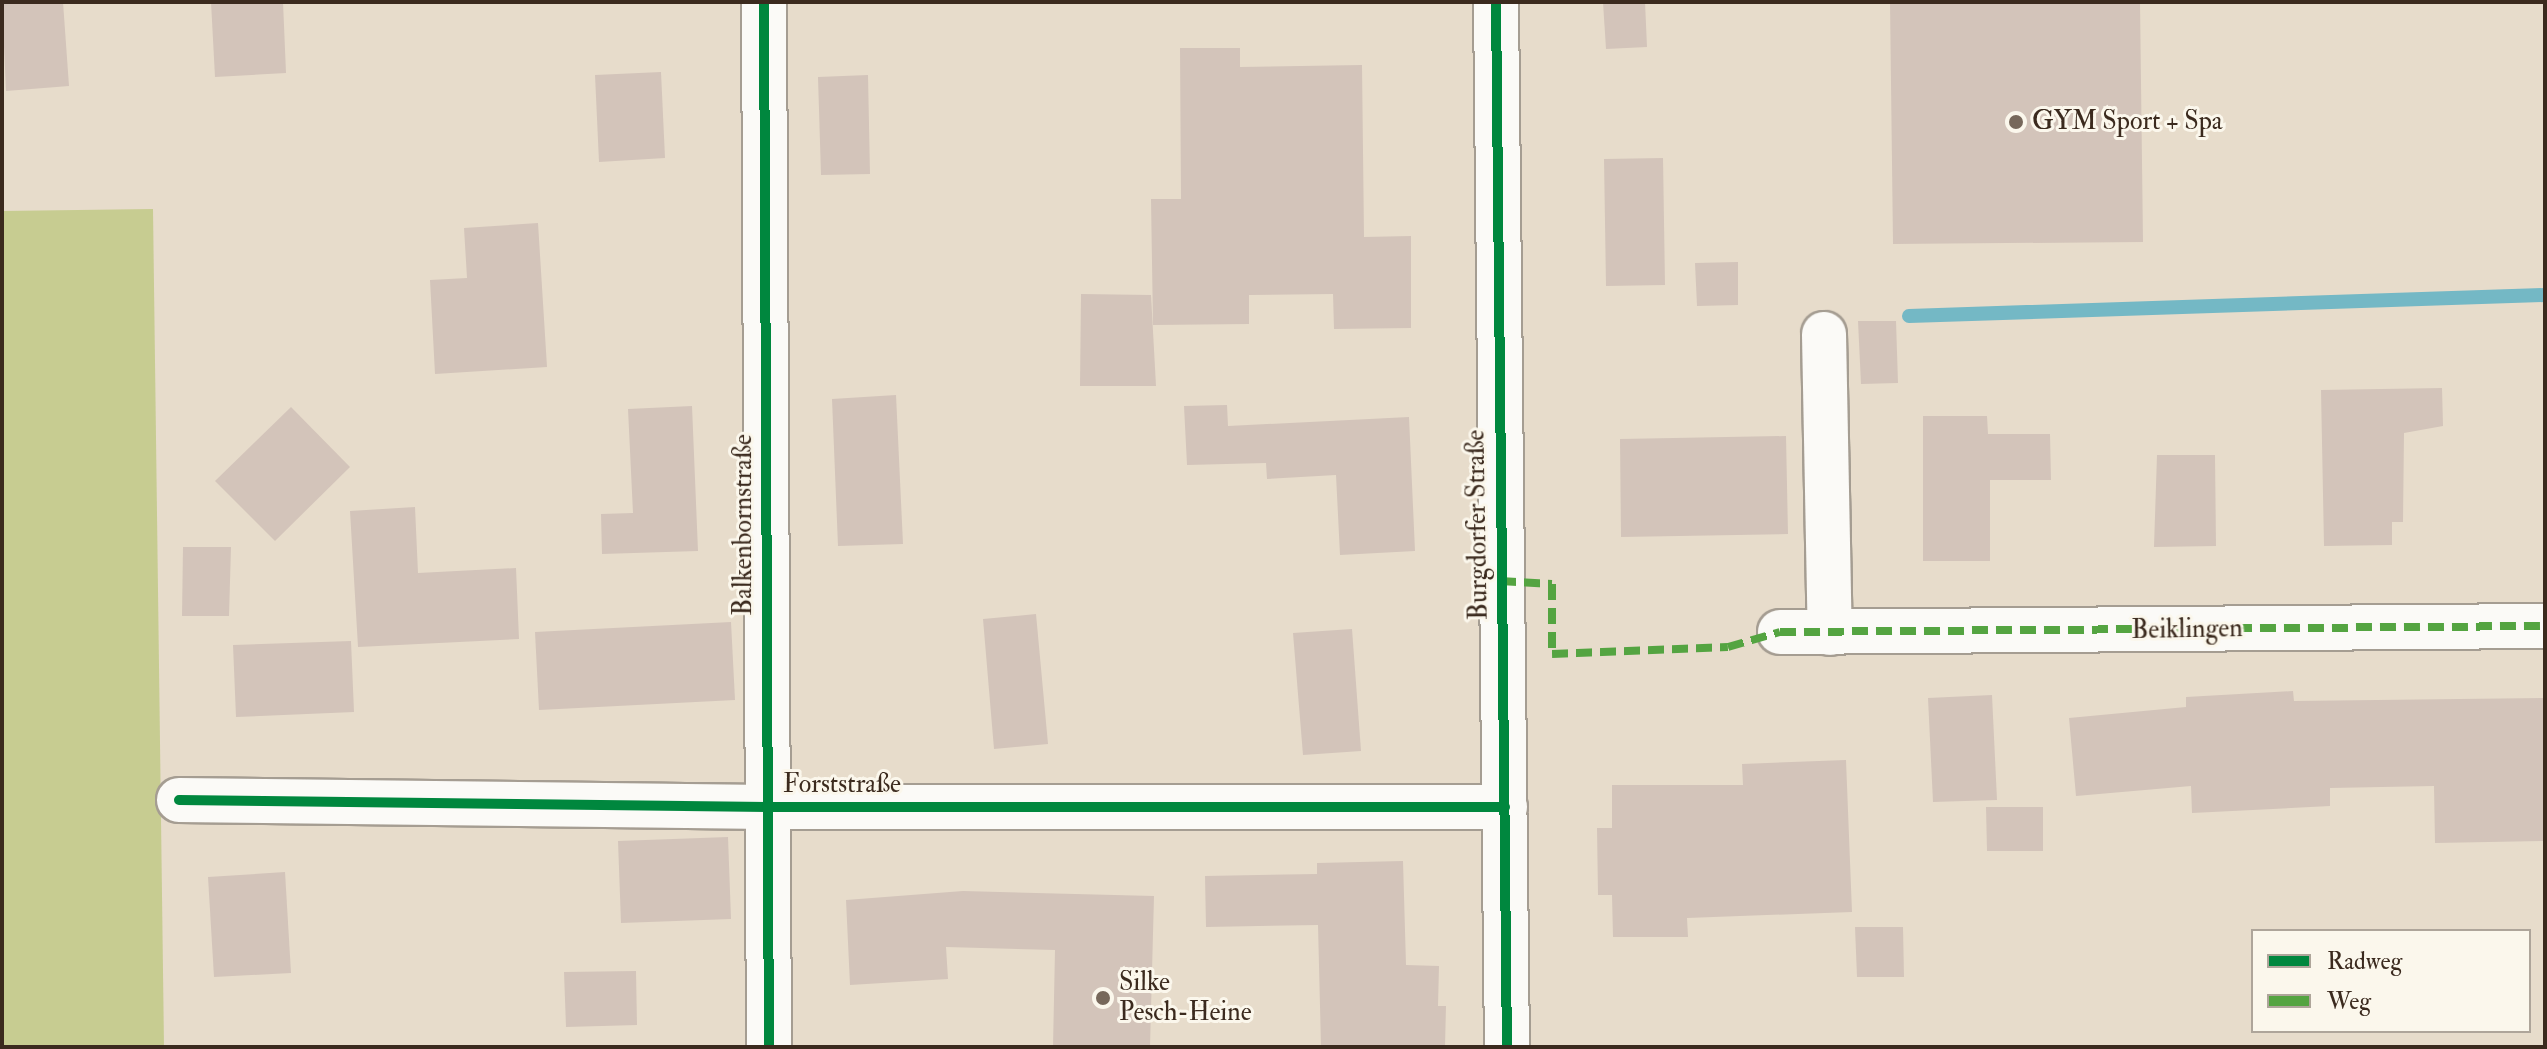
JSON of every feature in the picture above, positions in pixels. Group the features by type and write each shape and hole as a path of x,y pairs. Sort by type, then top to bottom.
{"street":[{"name":"Balkenbornstraße","path":"764,2 769,1047"},
{"name":"Burgdorfer Straße","path":"1496,2 1507,1047"},
{"path":"1824,334 1830,633"},
{"name":"Beiklingen","path":"1780,632 2545,626"},
{"name":"Forststraße","path":"179,800 767,807 1505,807"}],"green space":[{"path":"153,209 164,1047 2,1047 2,211"}],"building":[{"path":"2,2 63,2 69,86 6,91"},
{"path":"211,2 283,2 286,73 215,77"},
{"path":"1603,2 1645,2 1647,47 1606,49"},
{"name":"GYM Sport + Spa","path":"1890,2 2140,2 2143,242 1893,244"},
{"path":"1180,48 1240,48 1240,67 1362,65 1364,237 1411,236 1411,328 1334,329 1333,294 1249,295 1249,324 1153,325 1151,199 1181,199"},
{"path":"661,72 665,158 599,162 595,75"},
{"path":"868,75 870,174 821,175 818,77"},
{"path":"1663,158 1665,285 1606,286 1604,159"},
{"path":"538,223 547,367 435,374 430,280 467,278 464,228"},
{"path":"1738,262 1738,305 1697,306 1695,263"},
{"path":"1081,294 1151,295 1156,386 1080,386"},
{"path":"1858,321 1896,321 1898,383 1861,384"},
{"path":"2442,388 2443,426 2404,433 2403,522 2392,522 2392,545 2324,546 2321,390"},
{"path":"896,395 903,544 838,546 832,399"},
{"path":"1227,405 1228,426 1409,417 1415,551 1340,555 1336,475 1267,479 1266,463 1187,465 1184,406"},
{"path":"692,406 698,551 602,554 601,514 633,513 628,409"},
{"path":"291,407 350,467 275,541 215,481"},
{"path":"1923,416 1987,416 1988,434 2050,434 2051,480 1990,480 1990,561 1923,561"},
{"path":"1786,436 1788,534 1621,537 1620,439"},
{"path":"2157,455 2215,455 2216,546 2154,547"},
{"path":"415,507 418,573 516,568 519,639 358,647 350,511"},
{"path":"183,547 231,547 229,616 182,616"},
{"path":"1036,614 1048,744 994,749 983,619"},
{"path":"731,622 735,700 539,710 535,632"},
{"path":"1352,629 1361,751 1303,755 1293,633"},
{"path":"351,641 354,712 236,717 233,645"},
{"path":"2293,691 2294,701 2545,698 2545,841 2435,843 2434,786 2330,788 2330,806 2192,813 2191,786 2076,796 2069,718 2186,707 2186,697"},
{"path":"1992,695 1997,800 1933,802 1928,698"},
{"path":"1846,760 1852,912 1687,918 1688,937 1613,937 1612,895 1598,895 1597,828 1612,828 1612,785 1743,785 1742,764"},
{"path":"1986,807 2043,807 2043,851 1987,851"},
{"path":"728,837 731,919 621,923 618,841"},
{"path":"1403,861 1406,965 1439,966 1438,1006 1446,1006 1445,1047 1321,1047 1318,925 1206,927 1205,876 1317,874 1317,863"},
{"path":"285,872 291,973 214,977 208,877"},
{"name":"Silke Pesch-Heine","path":"963,891 1154,896 1150,1047 1053,1047 1055,950 946,947 948,979 850,985 846,900"},
{"path":"1855,927 1903,927 1904,977 1857,977"},
{"path":"636,971 637,1025 566,1027 564,972"}],"waterway":[{"path":"1909,316 2545,295"}],"marked path":[{"path":"1500,581 1552,584 1552,654 1728,647 1780,632 2545,626"}],"cycle path":[{"path":"764,2 769,1047"},
{"path":"1496,2 1507,1047"},
{"path":"179,800 767,807 1505,807"}],"place":[{"name":"GYM Sport + Spa","path":"2016,122"},
{"name":"Silke Pesch-Heine","path":"1103,998"}]}
